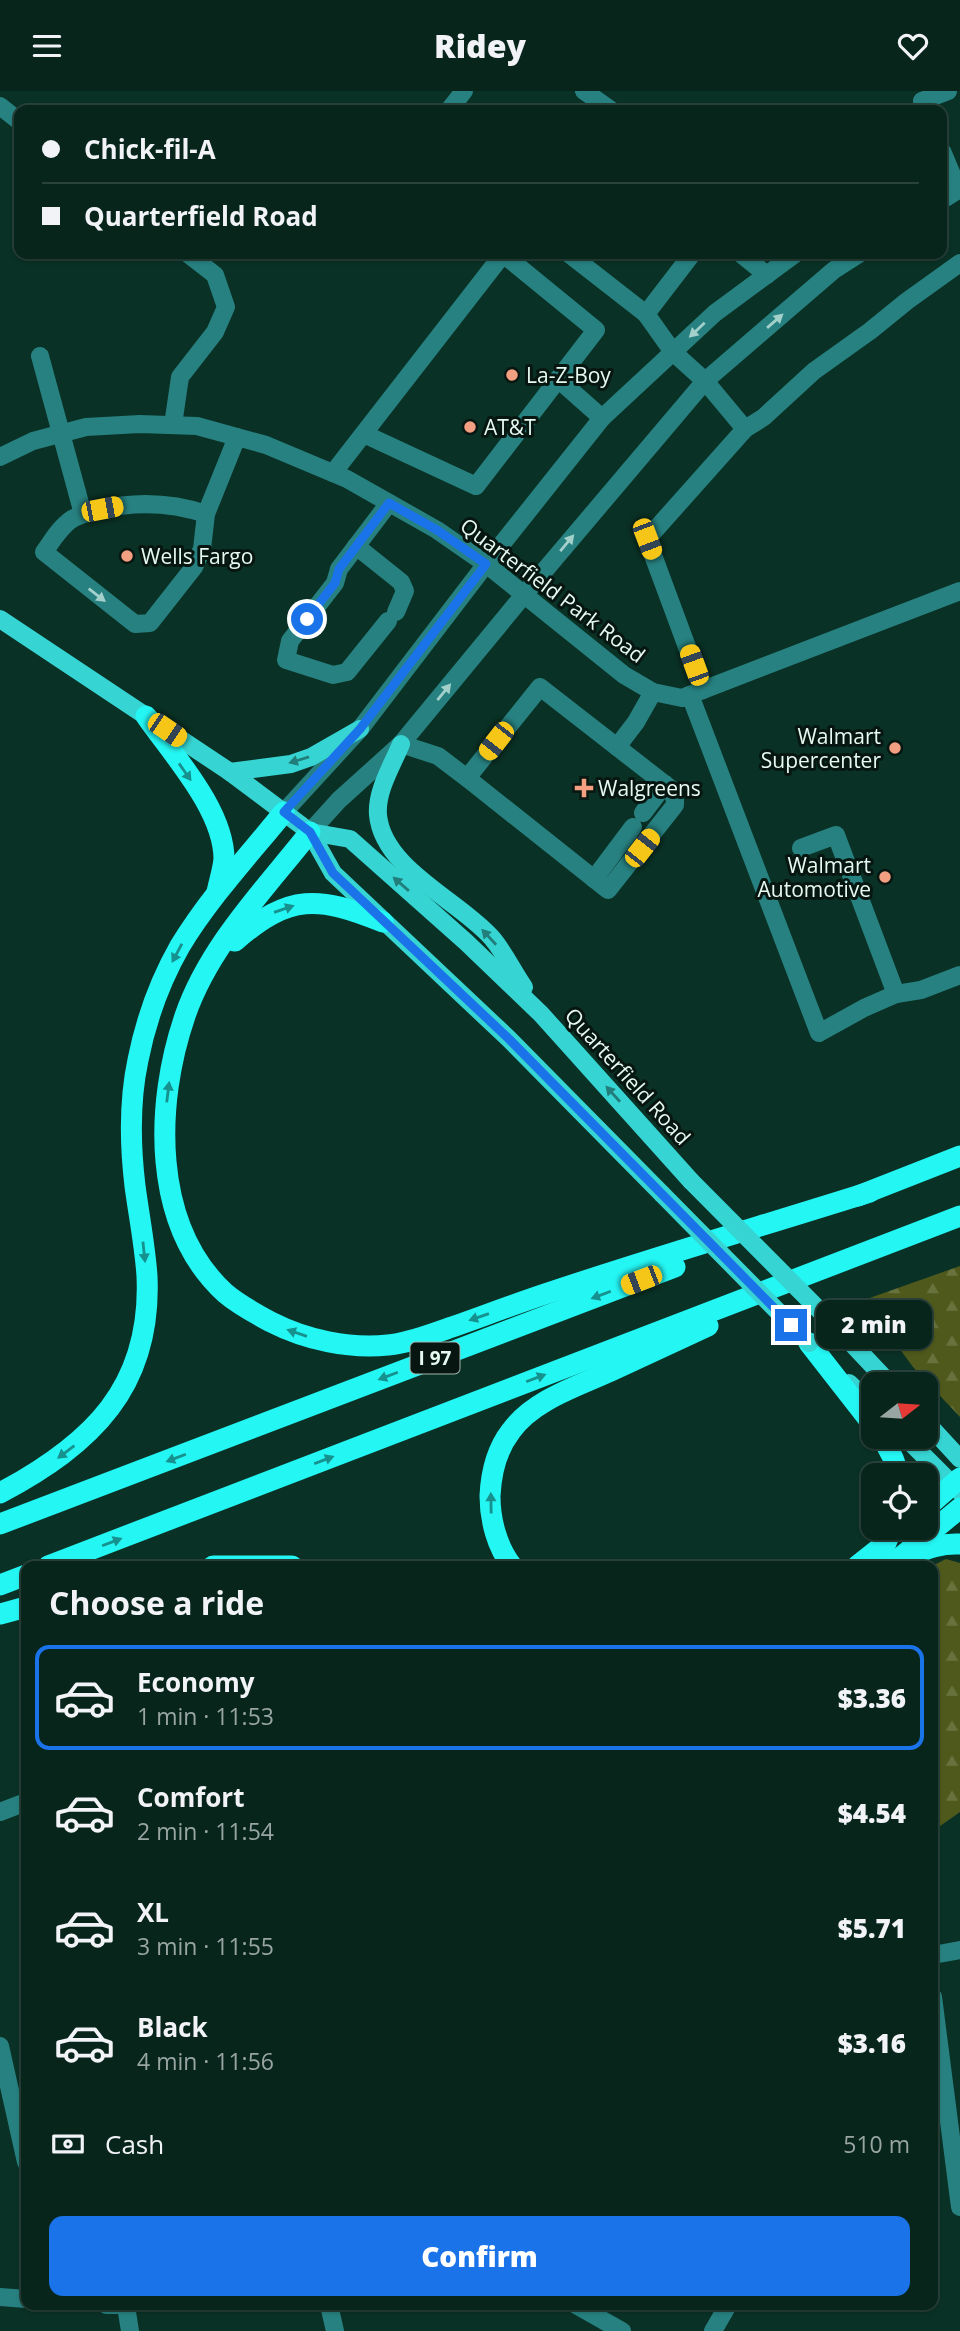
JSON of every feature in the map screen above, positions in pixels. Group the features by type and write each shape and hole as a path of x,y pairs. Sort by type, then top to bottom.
{"highway":[{"path":"146,716 206,801 215,820 224,861 216,897"},
{"path":"0,1493 38,1473 73,1447 101,1421 123,1390 139,1353 146,1317 147,1276 131,1143 131,1102 146,1022 159,987 181,945 284,812"},
{"path":"310,832 209,963 186,1014 172,1062 166,1113 170,1187 181,1227 192,1251 225,1293 251,1311 284,1329 316,1340 351,1345 388,1345 412,1340 553,1291 870,1192"},
{"path":"209,963 256,923 271,913 291,906 309,902 335,905 383,922"},
{"name":"I 97","path":"0,1524 960,1156"},
{"path":"61,1561 960,1216"},
{"path":"509,1561 496,1537 490,1510 491,1479 499,1451 511,1429 534,1408 891,1241"},
{"path":"809,1343 861,1410"},
{"path":"938,1499 958,1485"},
{"path":"868,1561 891,1550 960,1507"},
{"path":"891,1550 960,1543"},
{"path":"0,1585 21,1577"},
{"path":"0,1614 21,1608"}],"main road":[{"name":"Quarterfield Road","path":"4,627 230,772 310,832 333,873 509,1039 861,1394"},
{"path":"230,772 311,757 360,729"},
{"path":"401,744 381,793 378,813 381,830 390,849 492,938 541,1014"},
{"name":"Quarterfield Road","path":"310,832 350,839 457,933 541,1014 691,1181 879,1372"},
{"path":"938,1435 960,1459"},
{"path":"918,1449 958,1485"}],"street":[{"path":"453,105 464,91"},
{"path":"584,91 604,105"},
{"path":"922,101 948,91"},
{"path":"0,106 14,117"},
{"path":"947,155 959,189"},
{"path":"173,425 180,377 215,332 226,307 215,275 194,259"},
{"path":"333,473 499,259"},
{"path":"364,434 476,486 596,330 509,259"},
{"path":"575,259 646,314 673,352 705,381 746,429"},
{"path":"646,314 688,259"},
{"path":"747,259 767,275"},
{"path":"284,812 360,729 602,418 715,313 788,259"},
{"path":"310,832 339,800 401,744 705,381 834,270 851,259"},
{"path":"960,263 814,371 764,417 746,429 647,539 697,693 819,1033 896,994 921,990 960,975"},
{"path":"40,356 83,514"},
{"path":"558,379 602,418"},
{"name":"Quarterfield Park Road","path":"0,457 33,441 60,433 86,427 140,424 197,426 267,445 333,473 437,530 486,564 624,675 653,692 682,698 960,591"},
{"path":"206,514 177,505 149,503 118,506 83,514 65,525 44,552 135,624 150,623 194,567 202,549 206,514 237,437"},
{"path":"356,546 401,582 405,591 392,616 347,672 333,674 286,660 290,641 335,583 339,569 356,546 389,503"},
{"path":"401,744 438,756 608,890 675,805 674,795 665,784 540,687 467,778"},
{"path":"617,747 636,722 653,692"},
{"path":"594,879 665,784"},
{"path":"802,848 836,835 896,994"},
{"path":"0,1812 21,1804"},
{"path":"938,1954 960,1950"},
{"path":"938,2036 960,2207"},
{"path":"0,2046 21,2140"},
{"path":"0,2297 21,2299"},
{"path":"128,2310 130,2331"},
{"path":"330,2310 335,2331"},
{"path":"585,2310 622,2331"},
{"path":"713,2331 725,2310"}],"green space":[{"path":"960,1266 960,1417 938,1394 938,1372 918,1372 864,1300"},
{"path":"946,1559 960,1563 960,1812 938,1827 938,1563"}],"place":[{"name":"La-Z-Boy","path":"512,375"},
{"name":"AT&T","path":"470,427"},
{"name":"Wells Fargo","path":"127,556"},
{"name":"Walmart Supercenter","path":"895,748"},
{"name":"Walgreens","path":"584,788"},
{"name":"Walmart Automotive","path":"885,877"}],"route":[{"path":"307,619 335,583 339,569 389,503 437,530 486,564 360,729 284,812 310,832 333,873 509,1039 791,1325"}]}
